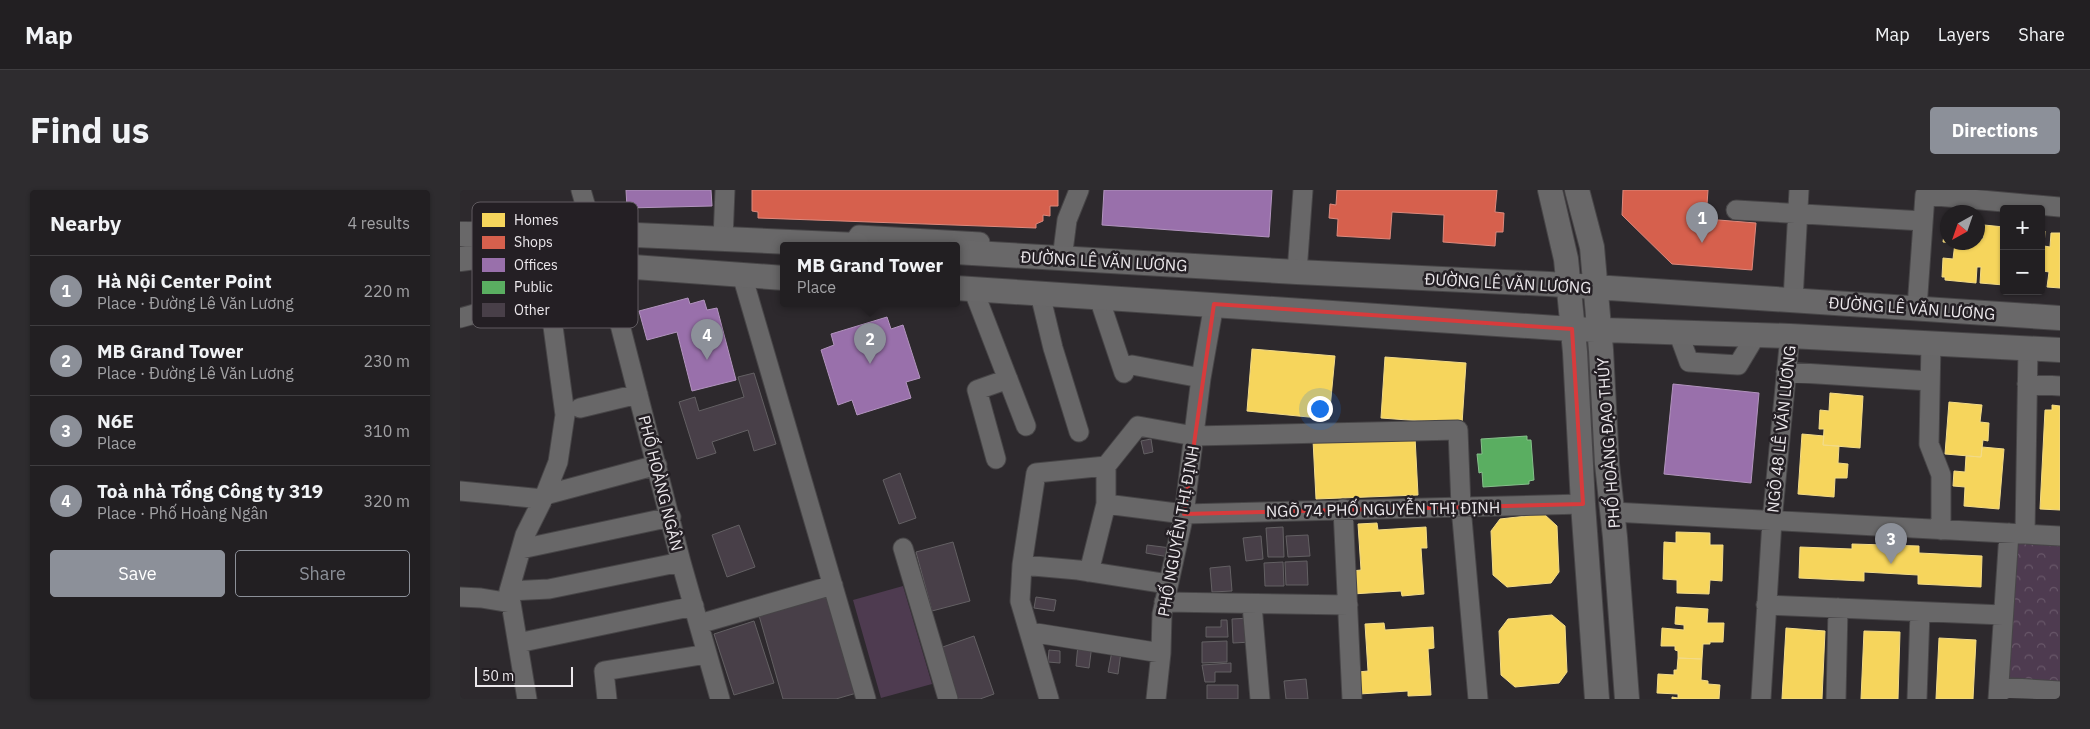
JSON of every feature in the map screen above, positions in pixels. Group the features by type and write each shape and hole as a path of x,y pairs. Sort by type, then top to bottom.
{"main road":[{"name":"PHỐ HOÀNG ĐẠO THÚY","path":"1550,190 1566,259 1567,286 1575,352 1583,504 1597,699"},
{"name":"PHỐ HOÀNG ĐẠO THÚY","path":"1577,190 1592,247 1600,329 1607,464 1613,512 1627,699"},
{"path":"638,235 788,242"},
{"name":"ĐƯỜNG LÊ VĂN LƯƠNG","path":"960,252 1793,300 1918,297 2060,318"},
{"path":"1062,259 1064,296"},
{"path":"638,268 780,278"},
{"name":"ĐƯỜNG LÊ VĂN LƯƠNG","path":"964,288 1572,329 1790,336 2060,350"}],"street":[{"path":"724,239 725,190"},
{"path":"1062,259 1067,220 1079,190"},
{"path":"1297,272 1303,190"},
{"path":"1793,300 1799,190"},
{"path":"1918,297 1925,195 2060,207"},
{"path":"1736,210 1923,221"},
{"path":"854,242 858,235 1018,244 1023,256"},
{"path":"742,275 866,699"},
{"path":"964,288 1008,379 1026,426"},
{"path":"1040,294 1053,348 1079,432"},
{"path":"1099,298 1128,369 1201,378"},
{"name":"PHỐ NGUYỄN THỊ ĐỊNH","path":"1156,699 1164,602 1184,514 1201,378 1214,304"},
{"path":"523,698 518,643 510,597 525,535 544,497 558,462 565,414 553,328"},
{"name":"PHỐ HOÀNG NGÂN","path":"621,328 696,615 720,699"},
{"name":"NGÕ 48 LÊ VĂN LƯƠNG","path":"1761,699 1772,521 1790,336"},
{"path":"1931,343 1928,444 1941,475 1941,530"},
{"path":"2028,348 2017,534 2003,615 1998,693 2060,691"},
{"path":"1786,372 1930,381"},
{"path":"996,460 977,390 1008,379"},
{"path":"2027,384 2060,386"},
{"path":"580,408 638,394"},
{"path":"1084,571 1106,504 1106,466 1138,426 1194,436 1458,430 1461,507 1478,699"},
{"path":"460,491 544,497 657,465"},
{"path":"1049,699 1020,601 1022,564 1036,473 1106,466"},
{"name":"NGÕ 74 PHỐ NGUYỄN THỊ ĐỊNH","path":"1106,504 1184,514 1583,504"},
{"path":"1343,509 1352,699"},
{"path":"1613,512 2060,536"},
{"path":"521,549 671,518"},
{"path":"903,548 948,699"},
{"path":"460,598 510,597 682,562"},
{"path":"1022,564 1168,584"},
{"path":"518,643 696,615 833,585"},
{"path":"1164,602 1252,605 1348,605"},
{"path":"1252,605 1260,699"},
{"path":"1766,605 2003,615"},
{"path":"1836,699 1838,608"},
{"path":"1917,699 1920,612"},
{"path":"1030,632 1161,653"},
{"path":"607,699 604,671 707,654"}],"highlighted area":[{"path":"1214,304 1572,329 1583,504 1184,514"}],"green space":[{"path":"2009,533 2060,536 2060,691 1999,687"},
{"path":"903,586 932,684 881,698 853,600"}],"building: Homes":[{"path":"1985,225 2000,227 2000,285 1980,283 1981,267 1977,267 1976,283 1945,280 1945,277 1942,277 1943,258 1953,259 1954,250 1985,250"},
{"path":"2051,233 2060,233 2060,288 2047,287 2049,272 2045,271 2045,246 2050,247"},
{"path":"1252,349 1335,356 1329,419 1247,411"},
{"path":"1385,357 1466,363 1462,424 1381,418"},
{"path":"1830,393 1863,396 1860,448 1823,445 1824,429 1819,429 1820,410 1829,411"},
{"path":"1949,402 1982,405 1980,422 1989,423 1988,441 1983,440 1981,457 1945,454"},
{"path":"2052,405 2060,406 2060,510 2040,509 2045,410 2052,410"},
{"path":"1802,434 1824,436 1823,445 1839,446 1838,463 1848,464 1847,478 1835,478 1834,497 1798,494"},
{"path":"1415,437 1418,495 1316,499 1313,440"},
{"path":"1982,447 2004,449 1999,509 1964,506 1965,487 1953,486 1954,471 1965,472 1966,456 1981,457"},
{"path":"1544,514 1557,526 1559,572 1551,583 1507,587 1493,575 1491,531 1500,519"},
{"path":"1377,523 1378,530 1426,527 1427,548 1421,548 1424,594 1402,596 1401,591 1352,594 1351,571 1361,570 1358,524"},
{"path":"1676,532 1710,533 1710,545 1723,545 1722,581 1710,580 1709,594 1677,593 1677,580 1663,579 1664,542 1676,543"},
{"path":"1852,544 1919,546 1919,553 1982,556 1981,587 1918,584 1918,575 1864,572 1864,581 1799,578 1800,547 1852,549"},
{"path":"1676,607 1708,609 1707,623 1724,623 1723,642 1703,644 1702,659 1678,658 1678,651 1675,650 1675,646 1661,646 1662,628 1684,630 1684,625 1675,624"},
{"path":"1552,615 1565,626 1567,672 1559,683 1515,687 1501,675 1499,631 1508,619"},
{"path":"1384,623 1385,630 1433,627 1434,648 1428,649 1431,695 1408,696 1408,691 1359,694 1358,672 1368,671 1365,624"},
{"path":"1786,628 1825,631 1822,699 1782,699"},
{"path":"1864,631 1900,632 1898,699 1861,699"},
{"path":"1939,638 1976,640 1973,699 1936,699"},
{"path":"1678,658 1702,659 1701,680 1708,681 1708,684 1720,685 1719,699 1672,699 1672,697 1678,698 1678,694 1657,693 1658,674 1674,675 1674,670 1677,670"}],"building: Shops":[{"path":"752,190 1058,190 1058,206 1050,206 1050,216 1043,215 1043,221 1036,224 1036,228 758,218 758,212 752,211"},
{"path":"1337,190 1497,190 1495,212 1504,213 1503,232 1496,232 1495,246 1443,242 1444,215 1392,212 1390,239 1337,236 1338,219 1329,218 1330,204 1336,205"},
{"path":"1623,190 1708,190 1706,219 1756,223 1752,270 1672,264 1622,215"}],"building: Offices":[{"path":"626,190 711,190 712,206 638,208 638,202 627,202"},
{"path":"1104,190 1272,190 1269,237 1102,225"},
{"path":"688,298 690,304 704,300 707,310 717,308 736,380 692,391 677,332 647,340 639,311"},
{"path":"887,317 891,329 903,325 920,378 906,382 911,398 857,415 852,400 838,405 821,350 834,345 831,334"},
{"path":"1673,384 1759,393 1751,483 1664,474"}],"building: Public":[{"path":"1527,436 1527,440 1531,440 1534,480 1529,481 1529,484 1483,487 1482,472 1479,473 1477,454 1482,454 1481,439"}],"building: Other":[{"path":"754,373 776,444 754,451 748,430 712,442 716,453 697,459 679,402 695,397 699,411 744,397 738,377"},
{"path":"1151,439 1153,452 1144,454 1141,441"},
{"path":"900,473 916,518 899,524 883,480"},
{"path":"739,525 755,567 727,577 712,535"},
{"path":"1283,527 1284,557 1268,557 1266,528"},
{"path":"1308,535 1310,556 1288,557 1286,536"},
{"path":"1261,536 1263,559 1246,561 1243,538"},
{"path":"953,542 970,601 932,611 916,552"},
{"path":"1147,545 1171,548 1169,557 1146,553"},
{"path":"1307,561 1308,585 1286,585 1285,562"},
{"path":"1283,562 1284,586 1265,586 1264,563"},
{"path":"1230,566 1232,591 1212,592 1210,568"},
{"path":"830,591 860,692 836,699 783,699 758,612"},
{"path":"1036,597 1056,600 1054,611 1034,608"},
{"path":"1250,618 1252,642 1233,643 1232,619"},
{"path":"1221,620 1227,620 1228,637 1206,637 1206,627 1221,627"},
{"path":"754,621 774,683 734,695 714,634"},
{"path":"974,636 994,694 980,699 954,699 937,649"},
{"path":"1227,641 1227,662 1202,663 1202,642"},
{"path":"1078,644 1092,645 1089,668 1076,666"},
{"path":"1049,650 1060,651 1060,663 1048,662"},
{"path":"1112,651 1121,652 1118,674 1108,672"},
{"path":"1231,663 1231,672 1215,672 1215,682 1205,682 1202,665"},
{"path":"1306,679 1308,699 1286,699 1284,681"},
{"path":"1207,685 1238,685 1238,699 1207,699"}],"place":[{"name":"Hà Nội Center Point","path":"1702,243"},
{"name":"Toà nhà Tổng Công ty 319","path":"707,360"},
{"name":"MB Grand Tower","path":"870,364"},
{"name":"N6E","path":"1891,564"}]}
